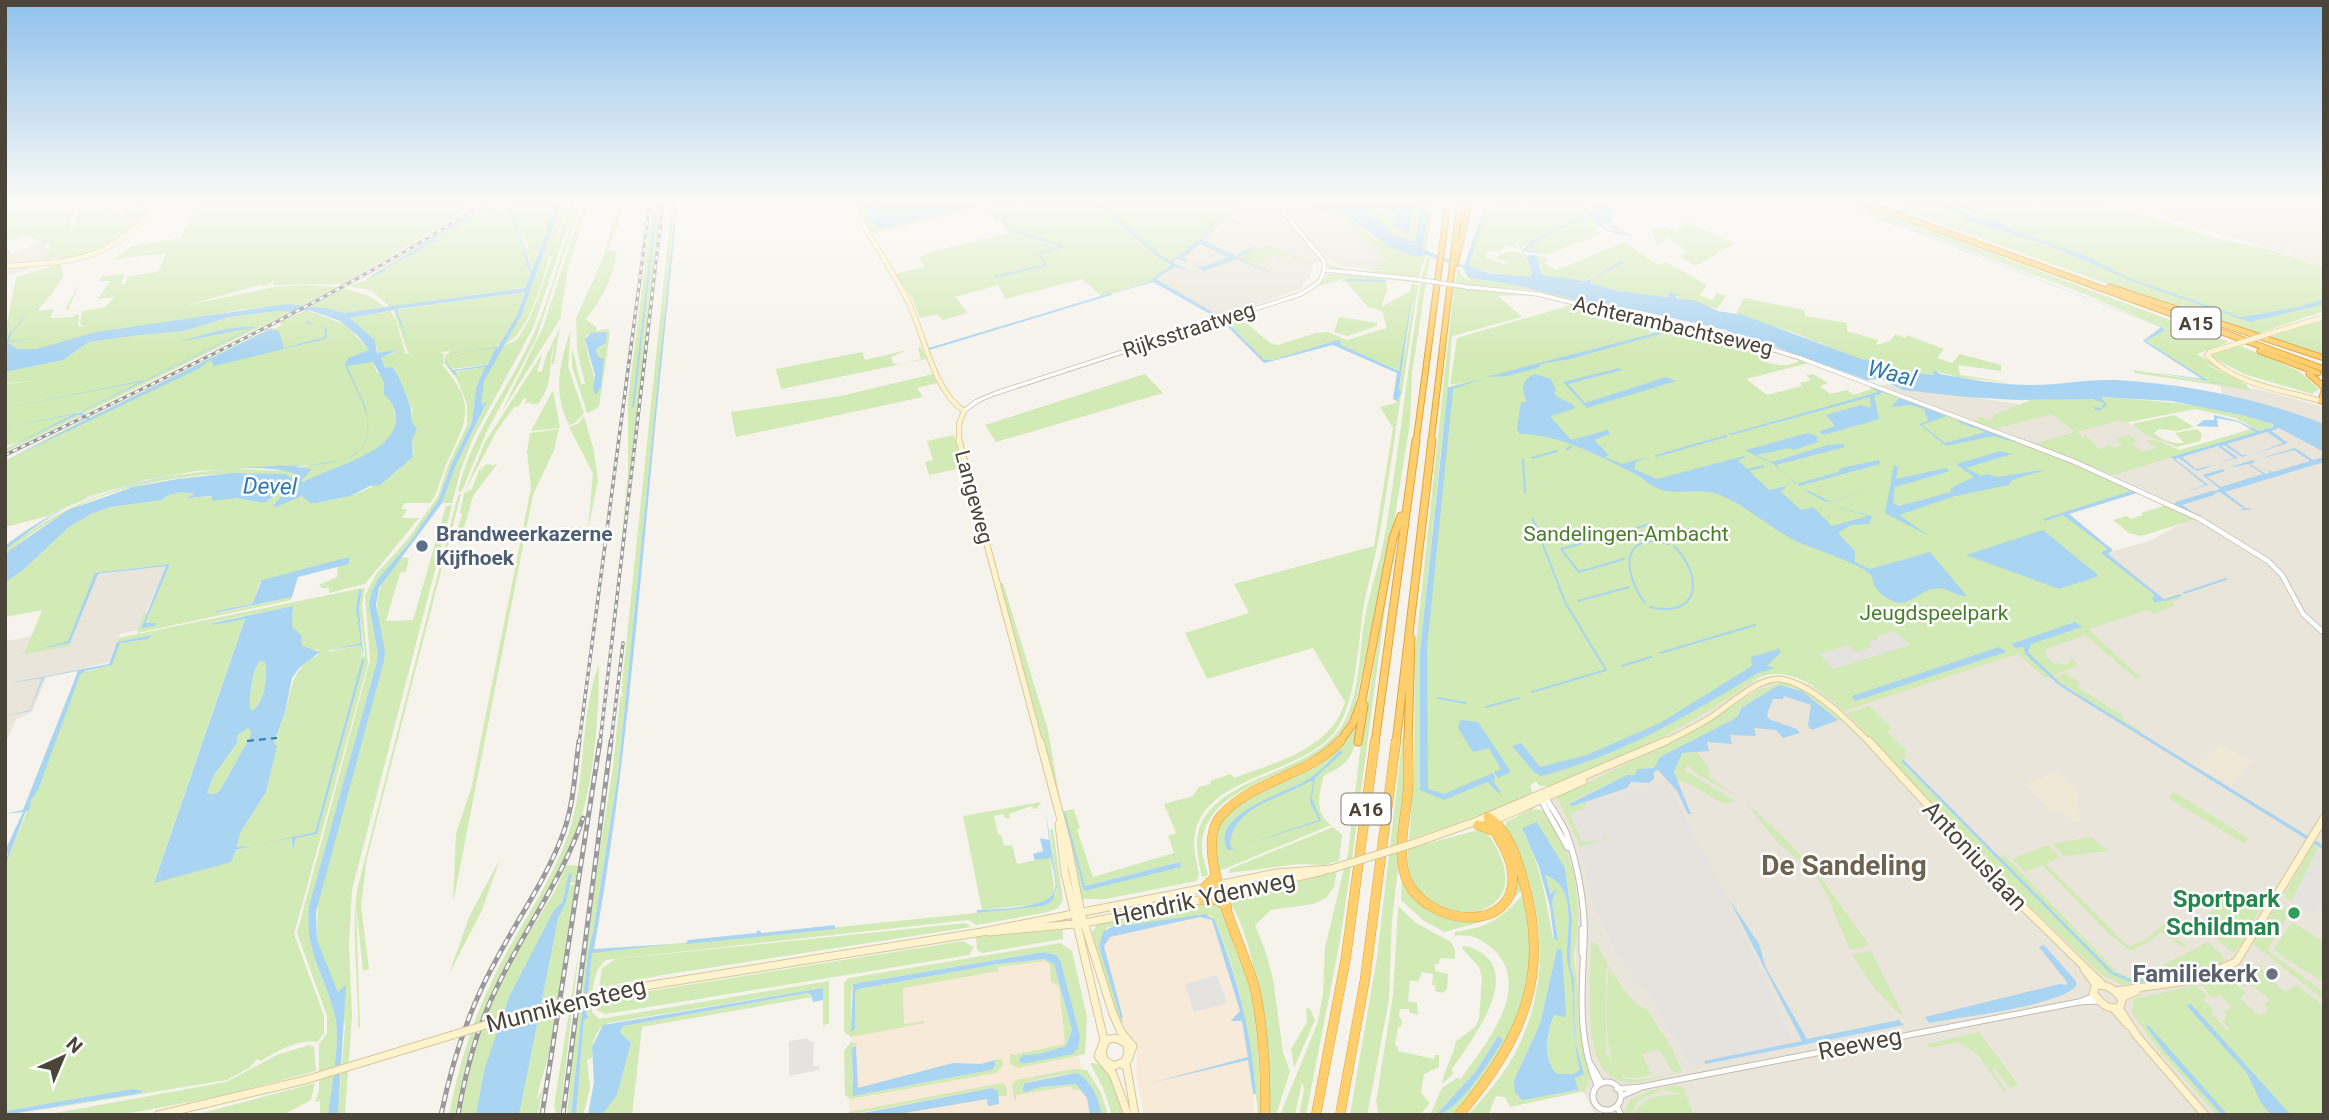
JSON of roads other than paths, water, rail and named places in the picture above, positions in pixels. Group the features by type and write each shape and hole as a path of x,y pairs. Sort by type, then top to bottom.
{"highway":[{"name":"A16","path":"1316,1115 1346,957 1439,254"},
{"name":"A16","path":"1340,1115 1367,962 1449,284 1455,254"},
{"name":"A15","path":"2006,254 2322,369"},
{"name":"A15","path":"2017,254 2322,369"},
{"name":"A15","path":"2068,277 2302,370 2324,389 2320,400"},
{"name":"A15","path":"2110,288 2324,358"},
{"name":"A15","path":"2248,347 2322,369"},
{"name":"A16","path":"1358,742 1392,538 1406,502"},
{"name":"A16","path":"1408,627 1412,640 1408,787 1402,855 1405,877 1413,892 1437,912 1459,918 1485,916 1501,906 1512,890 1513,874 1507,853 1492,823"},
{"name":"A16","path":"1265,1115 1262,1030 1252,974 1217,881 1209,844 1212,828 1219,816 1236,802 1307,768 1336,747 1357,717 1369,665"},
{"path":"1460,1115 1495,1073 1519,1032 1533,978 1534,923 1528,893 1516,858 1492,823 1478,825"},
{"path":"1204,888 1217,881"},
{"path":"1203,900 1220,901 1230,910"}],"main road":[{"path":"5,266 41,264 96,254"},
{"path":"881,254 909,303 927,352 953,404 964,411"},
{"path":"2320,400 2229,372 2208,358 2210,352 2230,345 2323,318"},
{"name":"Langeweg","path":"964,411 958,422 959,439 1059,817 1065,873 1078,913 1106,1040"},
{"name":"Hendrik Ydenweg","path":"1465,827 1492,823 1542,797 1671,740 1756,688 1781,681 1800,686 1852,725"},
{"name":"Antoniuslaan","path":"1852,725 2099,985"},
{"path":"2205,1115 2116,1008 2096,998 2093,991 2099,985 2119,995 2202,977 2236,962 2324,818"},
{"name":"Hendrik Ydenweg","path":"1080,923 1203,900 1331,869 1478,825"},
{"name":"Hendrik Ydenweg","path":"1217,881 1331,869"},
{"name":"Hendrik Ydenweg","path":"1078,913 1204,888"},
{"name":"Munnikensteeg","path":"158,1115 305,1080 528,1012 608,992 982,932 1078,913"},
{"name":"Langeweg","path":"1080,923 1124,1039"},
{"name":"Munnikensteeg","path":"982,932 1031,930 1080,923"},
{"path":"2116,1008 2122,1003 2119,995"},
{"path":"1128,1115 1118,1084 1118,1066 1133,1053 1124,1039 1106,1040 1101,1058 1118,1066 1129,1083 1135,1115"}],"street":[{"path":"1320,254 1326,270"},
{"name":"Rijksstraatweg","path":"964,411 977,401 996,393 1301,294 1318,284 1326,270"},
{"name":"Achterambachtseweg","path":"1326,270 1538,293 1622,315 1726,335 1774,349 2076,462 2200,519 2268,561 2284,579 2303,614 2324,633"},
{"path":"1542,797 1570,851 1578,884 1585,941 1582,1028 1588,1059 1599,1084 1619,1093 1615,1111"},
{"name":"Reeweg","path":"1619,1093 2096,998"},
{"path":"1599,1084 1593,1093 1595,1100 1601,1107 1621,1115"}],"water":[{"path":"407,254 414,256 406,257 383,270 386,271 368,278"},
{"name":"Devel","path":"524,254 532,271 538,254 543,254 522,314 484,381 481,405 487,402 456,465 442,503 379,588 376,605 385,651 384,661 316,912 317,940 338,992 346,985 338,1115 328,1115 337,1027 331,1001 312,950 309,906 376,665 378,654 369,605 372,591 378,579 409,543 438,501 452,463 472,422 476,388 485,367 455,371 458,378 446,363 446,357 447,364 453,370 487,365 496,348 450,353 498,347 517,315 525,292 397,309 409,346 395,310 350,318 375,340 377,353 398,350 381,358 385,368 393,367 398,376 417,429 412,440 413,457 380,485 370,486 350,496 316,503 310,503 302,496 276,507 273,505 284,494 279,492 265,503 237,498 213,501 211,496 187,498 195,494 182,492 162,500 110,507 69,527 5,583 5,555 68,510 133,487 178,479 232,473 285,474 298,481 301,477 281,470 227,469 307,465 294,467 312,469 301,481 304,482 368,454 392,432 396,419 391,402 384,394 384,382 373,362 347,366 367,416 345,365 348,358 369,350 358,336 340,321 309,310 230,317 184,331 89,342 63,360 5,372 5,338 7,341 9,334 28,313 11,334 9,341 43,338 7,342 17,349 36,349 96,332 287,304 344,313 392,306 390,303 394,306 525,288 531,274 527,265 521,266 527,264"},
{"path":"650,254 652,254 634,407 632,408"},
{"path":"673,254 626,726 594,949 672,944 592,953 586,1014 589,1017 584,1020 576,1115 571,1115 588,952 618,774"},
{"path":"1155,254 1171,261 1180,254 1187,254 1183,257 1189,263 1178,259 1173,262 1189,271 1174,267 1156,279 1221,317 1217,318 1153,282 1111,294 1148,282 1171,265"},
{"path":"1222,254 1232,254 1270,273 1237,259 1204,271 1193,265 1203,267 1228,257"},
{"name":"Waal","path":"1409,254 1435,254 1464,266 1468,254 1473,254 1469,266 1488,273 1530,277 1532,272 1527,258 1536,255 1542,275 1586,281 1621,261 1624,263 1592,278 1590,283 1618,291 1667,297 1670,296 1667,292 1682,295 1675,296 1677,299 1693,300 1718,311 1743,315 1864,360 1903,371 1932,375 1935,370 1940,374 2019,385 2104,380 2141,382 2247,400 2324,424 2324,452 2279,428 2271,431 2288,443 2253,454 2283,443 2267,432 2227,444 2242,455 2248,455 2242,457 2224,445 2221,446 2238,458 2217,463 2234,458 2218,446 2182,457 2196,469 2215,465 2197,471 2179,458 2175,459 2208,485 2186,492 2205,485 2171,457 2256,432 2238,422 2217,418 2218,427 2196,426 2204,420 2214,420 2214,415 2238,421 2259,431 2273,427 2273,424 2171,401 2101,397 2107,406 2098,411 2092,407 2102,408 2104,403 2093,399 2016,400 1903,390 1881,379 1867,380 1737,333 1739,337 1726,330 1636,310 1475,279 1467,276 1464,268 1426,255 1416,257"},
{"path":"1973,254 2162,327 2165,330 2146,341 2209,381 2152,372 2202,379 2143,341 2161,327"},
{"path":"2070,254 2086,256 2129,278 2241,317 2300,307 2324,299 2324,304 2250,322 2134,282"},
{"path":"1413,289 1399,390 1402,392 1397,401 1393,399 1397,373 1333,345 1264,363 1227,326 1231,326 1264,360 1273,360 1337,340 1341,345 1399,371"},
{"path":"317,325 327,329 325,339 214,366 210,360 198,369 5,461 87,419 79,414 5,449 72,415 5,427 78,413 140,382 5,408 145,380 251,328 179,342 226,329 255,327 81,412 90,418 270,329 279,331 284,348 325,337 325,329"},
{"path":"1682,328 1570,359 1541,364 1538,368 1507,376 1486,377"},
{"path":"607,332 606,343 596,349 598,357 604,359 601,387 596,395 593,389 595,375 585,339 591,333"},
{"path":"1619,368 1622,370 1568,384 1585,403 1666,377 1676,381 1587,408 1563,382"},
{"path":"1535,374 1551,379 1556,390 1554,394 1576,408 1550,416 1571,440 1608,430 1610,434 1594,440 1609,455 1605,457 1622,464 1647,457 1636,462 1634,469 1657,479 1744,456 1746,457 1738,460 1747,469 1763,465 1765,467 1749,471 1769,490 1788,486 1780,491 1801,510 1813,507 1832,526 1868,516 1826,505 1872,516 1869,524 1851,525 1838,533 1855,551 1855,562 1870,569 1930,552 1967,596 1937,588 1909,601 1895,602 1878,590 1872,576 1866,571 1788,537 1720,495 1705,491 1665,491 1622,467 1564,442 1520,434 1517,429 1521,403 1527,401 1523,385"},
{"path":"1485,378 1453,389 1427,648 1428,789 1444,794 1493,773 1493,781 1501,792 1498,793 1488,782 1444,800 1420,790 1420,652 1448,388"},
{"path":"1871,387 1884,392 1874,396 1879,419 1824,435 1819,432 1835,426 1826,415 1861,405 1871,408 1870,397 1729,434 1878,392"},
{"path":"1899,398 1947,416 1922,425 1945,443 1986,432 1956,419 2026,445 1993,436 1946,446 1919,424 1928,421 1924,409 1910,405 1891,407"},
{"path":"1808,433 1817,436 1817,442 1794,450 1789,448 1756,455 1772,462 1828,445 1842,444 1845,447 1776,465 1785,474 1746,450"},
{"path":"2295,448 2313,460 2324,457 2324,462 2225,492 2245,508 2253,509 2239,511 2244,509 2220,492 2207,494 2220,489 2203,475 2223,469 2225,471 2207,477 2221,487 2263,474 2248,464 2227,468 2253,460 2255,462 2250,464 2266,474 2270,472 2266,469 2273,472 2310,461 2294,450 2255,460"},
{"path":"2001,451 2012,454 1966,468 1981,476 1986,474 1998,477 2047,469 2012,480 2009,485 1955,496 1899,515 1929,536 1885,513 1894,465 1898,467 1896,479 1946,468 1950,471 1895,487 1893,503 1899,506 1951,492 1951,488 1974,477 1956,464"},
{"path":"1879,460 1880,464 1800,486 1797,484 1838,472 1841,468"},
{"path":"214,471 155,480 98,495 132,484 166,477"},
{"path":"2121,485 2159,503 2137,493 2069,514 2113,550 2108,554 2165,600 2155,603 2152,599 2155,595 2101,553 2108,549 2063,515 2045,521 2043,519 2131,491"},
{"path":"1803,488 1829,501 1876,489 1827,502"},
{"path":"61,511 5,550 5,546"},
{"path":"2043,530 2099,576 2059,589 1966,555"},
{"path":"349,557 349,564 298,577 292,597 216,613 252,604 262,580"},
{"path":"170,564 145,623 156,623 155,626 141,628 166,566 98,574 70,643 40,649 68,641 95,573"},
{"path":"359,590 362,590 359,608 364,662 317,834 296,838 292,850 292,838 261,844 315,832 363,656 361,645 327,651 361,643 356,609"},
{"path":"293,606 292,627 301,635 302,646 320,652 299,668 292,678 285,713 274,742 277,747 266,792 240,833 237,847 251,846 236,850 231,862 154,883 245,619 213,623","holes":["260,661 265,662 266,681 263,695 253,710 250,709 250,698 255,670","248,728 251,731 250,737 219,792 207,793 214,775 237,743 238,735"]},
{"path":"2075,622 2082,627 2031,644 2028,652 2060,683 2324,846 2324,850 2060,686 2025,654 2023,647 2015,648 2011,644"},
{"path":"152,635 148,639 120,643 112,665 85,671 80,675 38,790 31,800 30,809 25,813 5,867 8,853 5,851 23,812 5,814 23,810 78,671 44,677 30,711 5,716 30,710 42,678 5,684 109,664 117,642"},
{"path":"1999,647 2006,652 1855,701 1852,696"},
{"path":"1779,649 1781,652 1767,666 1775,668 1758,673 1653,733 1570,768 1541,776 1534,772 1512,746 1521,743 1540,767 1587,755 1660,723 1752,666 1751,657"},
{"path":"1779,685 1802,691 1838,720 1812,730 1808,726 1811,705 1784,696 1783,699 1773,699 1767,715 1769,719 1797,729 1800,733 1783,738 1776,730 1754,728 1756,736 1730,735 1732,744 1707,742 1709,751 1682,753 1674,772 1691,814 1688,814 1677,791 1658,770 1654,772 1654,779 1649,783 1631,782 1627,788 1573,806 1569,804 1627,775 1634,775 1638,769 1654,768 1660,757 1730,721 1738,716 1741,708"},
{"path":"1460,720 1478,722 1511,772 1498,778 1494,772 1501,769 1489,748 1473,752 1458,728"},
{"path":"1340,750 1343,752 1315,778 1312,798 1321,821 1244,845 1319,820 1310,802 1313,782 1310,781 1249,812 1239,821 1233,832 1230,846 1235,849 1228,850 1225,837 1229,826 1239,816 1252,806 1307,780"},
{"path":"1046,812 1057,887 1053,900 1044,906 977,913 977,910 1033,904 1051,896 1055,890 1055,878 1051,858 1035,860 1033,854 1043,851 1040,838 1049,840"},
{"path":"1065,812 1085,886 1180,862 1181,867 1084,891 1063,813"},
{"path":"1537,822 1565,868 1572,919 1570,966 1574,978 1575,1042 1584,1074 1575,1078 1578,1090 1522,1100 1515,1092 1514,1080 1540,1024 1557,949 1562,950 1566,1014 1565,1017 1554,1015 1548,1038 1549,1061 1557,1074 1573,1074 1580,1070 1574,1038 1572,981 1567,962 1567,901 1556,881 1545,875 1551,894 1557,888 1552,902 1558,940 1554,939 1550,907 1539,867 1522,828"},
{"path":"569,873 572,874 566,902 558,919 519,1115 476,1115 484,1071 509,997 554,910 562,903"},
{"path":"1729,899 1759,944 1766,968 1807,1039 1899,1020 1904,1025 1705,1064 1704,1061 1802,1041"},
{"path":"1205,914 1214,919 1230,961 1247,1027 1256,1095 1253,1093 1248,1060 1151,1083 1248,1057 1242,1021 1231,1021 1240,1011 1212,920 1200,917 1110,937 1104,946 1123,1018 1121,1019 1099,947 1103,932 1117,924 1130,925"},
{"path":"835,925 835,929 686,944 688,940 756,933 758,930 762,933"},
{"path":"2044,945 2075,980 2077,985 2067,992 2031,1005 1985,1014 1929,1023 1925,1017 2060,984 2067,985 2039,947"},
{"path":"1044,952 1056,955 1061,962 1080,1036 1078,1049 1072,1054 1027,1063 1021,1063 1019,1060 1023,1055 1039,1054 1066,1046 1072,1030 1054,964 1044,959 998,964 858,989 855,992 855,1029 851,1032 853,984"},
{"path":"823,988 823,1000 813,1002 811,995 807,993 623,1026 620,1032 631,1043 617,1095 602,1115 588,1115 594,1082 592,1047 603,1025"},
{"path":"2191,1004 2291,1115 2271,1115 2261,1103 2247,1073 2187,1006"},
{"path":"2146,1026 2149,1026 2228,1115 2222,1115 2166,1053"},
{"path":"1498,1036 1503,1040 1474,1084 1454,1105 1436,1115 1476,1071"},
{"path":"856,1046 858,1088 953,1063 981,1064 995,1060 995,1066 991,1070 853,1096 852,1047"},
{"path":"1076,1073 1086,1080 1097,1096 1102,1115 1090,1115 1087,1098 1076,1084 1040,1087 1026,1092 1022,1089 1025,1083"},
{"path":"992,1088 998,1091 999,1104 988,1106 987,1099 893,1115 853,1115"},
{"path":"132,1089 143,1090 141,1093 5,1115 5,1111"}],"waterway":[{"path":"995,277 1046,265 1040,254"},
{"path":"1346,280 1385,281"},
{"path":"929,349 1111,294"},
{"path":"1656,456 1726,436"},
{"path":"1567,449 1571,447"},
{"path":"1532,458 1557,451"},
{"path":"1523,460 1525,492"},
{"path":"2189,512 2177,504 2213,493"},
{"path":"1532,692 1606,670 1565,602 1533,519"},
{"path":"1624,559 1579,572 1561,549 1651,524"},
{"path":"1645,603 1632,579 1630,557 1634,549 1641,544 1669,544"},
{"path":"1650,607 1679,607 1687,601 1692,592 1690,570 1674,546"},
{"path":"2184,593 2226,579"},
{"path":"1578,601 1629,587"},
{"path":"2165,600 2180,595"},
{"path":"1660,653 1755,625"},
{"path":"1622,666 1651,657"},
{"path":"1438,698 1466,703"},
{"path":"1486,707 1519,698"},
{"path":"1903,761 2112,973 2134,982 2163,976"}],"railway":[{"path":"5,455 189,366 400,254"},
{"path":"579,743 643,254"},
{"path":"600,743 657,254"},
{"path":"611,743 623,643"},
{"path":"441,1115 456,1056 476,1000 549,866 564,831 572,798 579,741"},
{"path":"542,1115 600,741"},
{"path":"563,1115 611,741"},
{"path":"458,1115 469,1063 485,1013 565,861 583,818"}],"place":[{"name":"Brandweerkazerne Kijfhoek","path":"422,546"},
{"name":"Sportpark Schildman","path":"2294,913"},
{"name":"Familiekerk","path":"2272,974"}],"district":[{"name":"De Sandeling","path":"1844,865"}],"park label":[{"name":"Sandelingen-Ambacht","path":"1626,534"},
{"name":"Jeugdspeelpark","path":"1934,613"}]}
